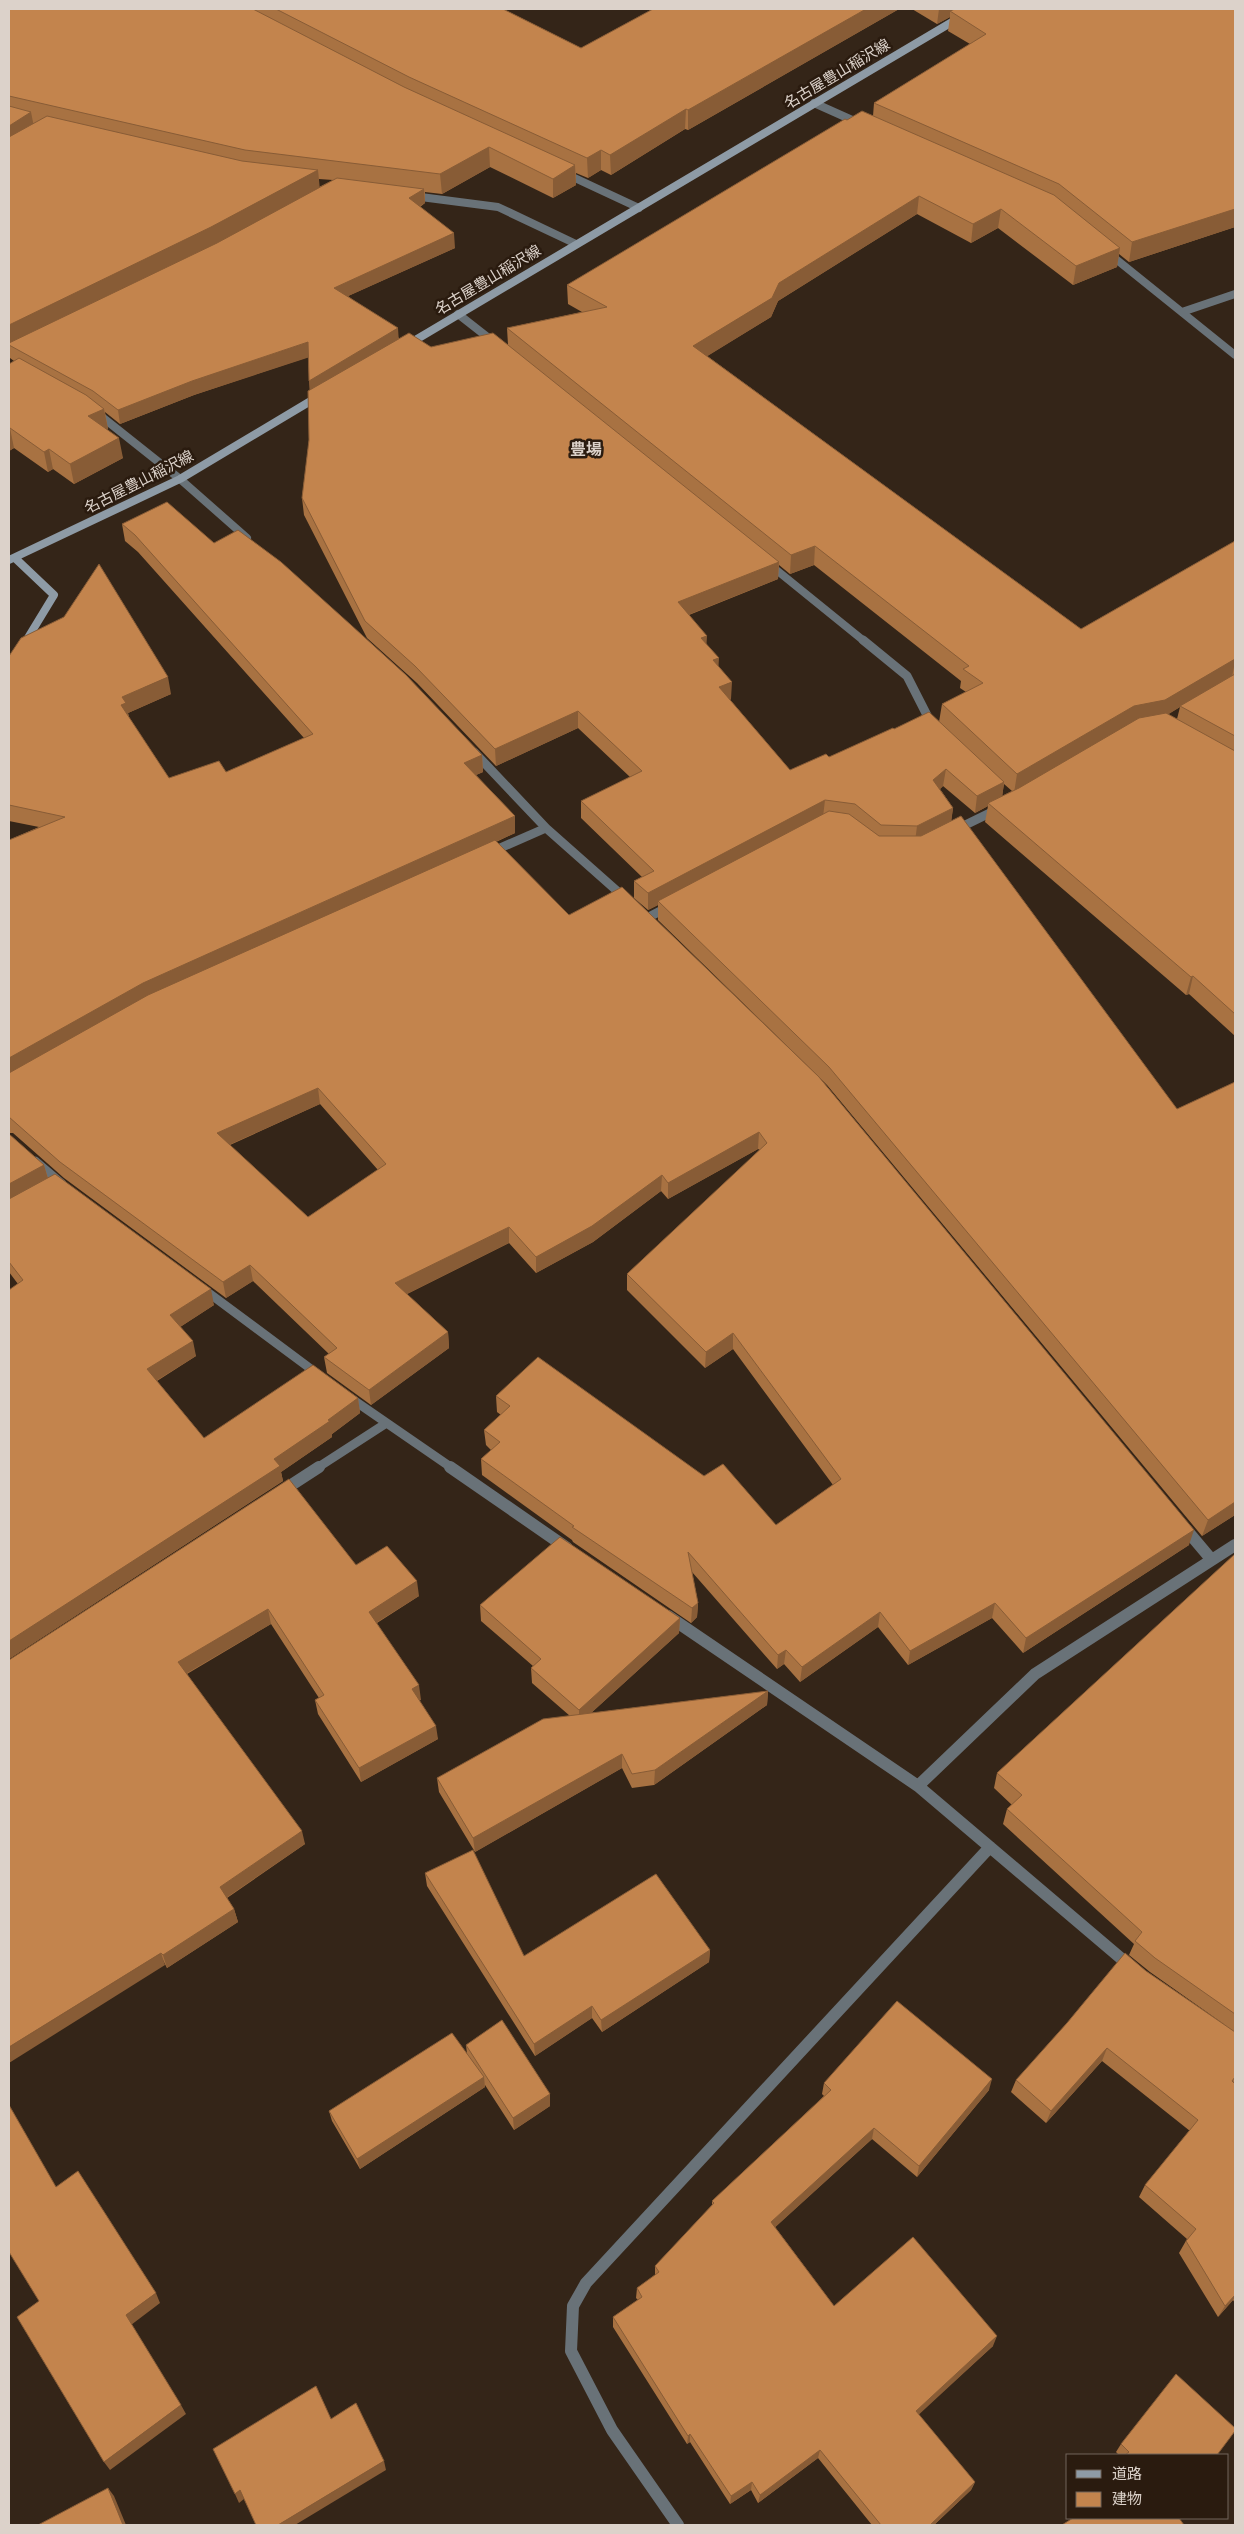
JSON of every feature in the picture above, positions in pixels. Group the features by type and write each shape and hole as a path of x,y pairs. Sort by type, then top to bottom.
{"main road":[{"name":"名古屋豊山稲沢線","path":"399,349 974,9"},
{"name":"名古屋豊山稲沢線","path":"12,559 180,479 324,394"},
{"path":"12,559 54,595 19,653"}],"street":[{"path":"814,103 867,127"},
{"path":"559,171 639,208"},
{"path":"404,195 498,206 576,244"},
{"path":"1099,245 1235,355"},
{"path":"1182,312 1235,294"},
{"path":"458,314 499,347"},
{"path":"84,405 180,479 253,544"},
{"path":"760,558 907,676 931,724 938,730"},
{"path":"466,744 546,828 643,915 673,904"},
{"path":"943,836 1004,806"},
{"path":"483,856 546,828"},
{"path":"23,1151 60,1186"},
{"path":"195,1282 385,1424 580,1557"},
{"path":"276,1494 385,1424"},
{"path":"1179,1520 1211,1559"},
{"path":"918,1786 1035,1674 1235,1545"},
{"path":"662,1612 918,1786 1138,1972"},
{"path":"678,2525 612,2430 571,2351 573,2306 586,2283 990,1848"}],"building":[{"path":"9,9 253,9 404,87 575,165 553,179 489,147 440,174 245,150 9,96"},
{"path":"276,9 503,9 581,48 653,9 866,9 688,110 686,109 610,155 601,150 587,158 409,77"},
{"path":"955,9 1235,9 1235,209 1132,242 1059,184 874,103 986,34 950,11"},
{"path":"9,106 31,112 9,126"},
{"path":"862,111 1054,195 1120,248 1076,266 1001,209 973,224 919,196 779,283 772,298 693,346 1081,629 1235,541 1235,659 1165,700 1134,706 1017,774 942,704 983,683 963,669 969,666 815,546 791,555 507,328 607,307 567,285 845,119 847,120"},
{"path":"47,116 242,161 318,170 211,227 9,325 9,137"},
{"path":"337,178 424,189 409,198 454,233 334,288 398,328 309,381 308,342 192,381 118,410 93,391 9,345 9,343 217,243"},
{"path":"409,333 431,347 493,333 779,562 678,602 707,636 701,638 719,658 713,660 732,682 719,687 790,770 826,754 829,757 929,712 1004,782 977,796 946,769 933,780 953,808 917,826 881,825 855,804 825,800 648,893 634,881 654,871 581,801 642,771 578,711 495,749 415,666 365,621 302,498 309,440 308,391"},
{"path":"19,358 86,395 104,409 88,416 119,438 70,464 49,449 44,452 9,429 9,364"},
{"path":"167,502 214,543 238,530 281,562 351,625 406,675 482,755 464,763 515,816 143,983 9,1058 9,840 65,817 9,805 9,656 21,638 64,617 99,564 168,677 122,697 126,703 121,705 169,778 219,761 226,772 313,734 135,535 122,524"},
{"path":"1235,674 1235,736 1180,706"},
{"path":"1166,713 1235,751 1235,1014 1193,976 1191,977 988,803 1019,788 1139,718"},
{"path":"829,811 849,814 879,836 921,836 961,816 1177,1109 1235,1082 1235,1502 1208,1520 829,1067 658,901"},
{"path":"495,840 569,915 622,887 819,1077 1194,1530 1026,1638 995,1603 910,1651 880,1612 802,1667 786,1650 778,1655 688,1552 698,1603 692,1608 572,1527 574,1526 481,1459 500,1442 484,1430 510,1406 496,1396 538,1357 704,1476 723,1464 776,1525 841,1479 733,1333 706,1352 627,1274 767,1143 759,1132 668,1183 662,1175 592,1226 536,1257 509,1227 395,1283 448,1332 369,1390 324,1357 337,1348 250,1265 223,1282 60,1162 9,1117 9,1073 148,995","holes":["318,1088 386,1164 308,1217 217,1133"]},
{"path":"9,1134 44,1165 9,1184"},
{"path":"55,1174 211,1289 170,1315 193,1341 147,1369 204,1438 313,1365 358,1398 328,1420 330,1421 274,1459 280,1466 9,1641 9,1290 23,1280 9,1262 9,1199"},
{"path":"289,1479 356,1565 387,1546 417,1581 369,1612 419,1685 412,1689 436,1726 359,1768 315,1700 324,1695 268,1609 178,1662 302,1831 220,1887 234,1909 163,1955 161,1953 9,2047 9,1660"},
{"path":"560,1537 680,1618 579,1710 531,1668 541,1659 480,1605"},
{"path":"1235,1554 1235,2014 1155,1958 1135,1941 1142,1932 1007,1809 1022,1795 997,1773"},
{"path":"768,1691 655,1770 632,1774 622,1754 473,1838 437,1778 543,1719"},
{"path":"473,1850 524,1956 656,1874 710,1950 601,2020 592,2006 534,2044 425,1873"},
{"path":"1125,1953 1146,1971 1235,2032 1235,2077 1232,2081 1235,2084 1235,2295 1225,2306 1186,2241 1196,2229 1145,2185 1198,2120 1107,2048 1051,2111 1016,2080 1067,2023"},
{"path":"897,2001 992,2079 919,2166 874,2128 771,2222 834,2306 913,2237 997,2336 916,2411 975,2482 930,2525 881,2525 820,2450 760,2495 752,2482 731,2496 690,2434 688,2436 613,2317 642,2297 637,2288 659,2272 655,2266 714,2203 712,2201 831,2090 824,2083"},
{"path":"502,2020 550,2094 513,2118 466,2045"},
{"path":"452,2033 484,2077 357,2159 329,2111"},
{"path":"9,2105 56,2187 78,2171 156,2293 126,2315 181,2405 104,2462 17,2317 39,2301 9,2252"},
{"path":"1176,2374 1235,2428 1235,2431 1218,2454 1126,2454 1129,2452 1121,2444"},
{"path":"316,2386 331,2419 356,2403 384,2461 278,2525 256,2525 240,2490 235,2494 213,2449"},
{"path":"108,2488 123,2525 38,2525"},
{"path":"1071,2519 1180,2519 1184,2525 1062,2525"}],"district":[{"name":"豊場","path":"586,449"}]}
